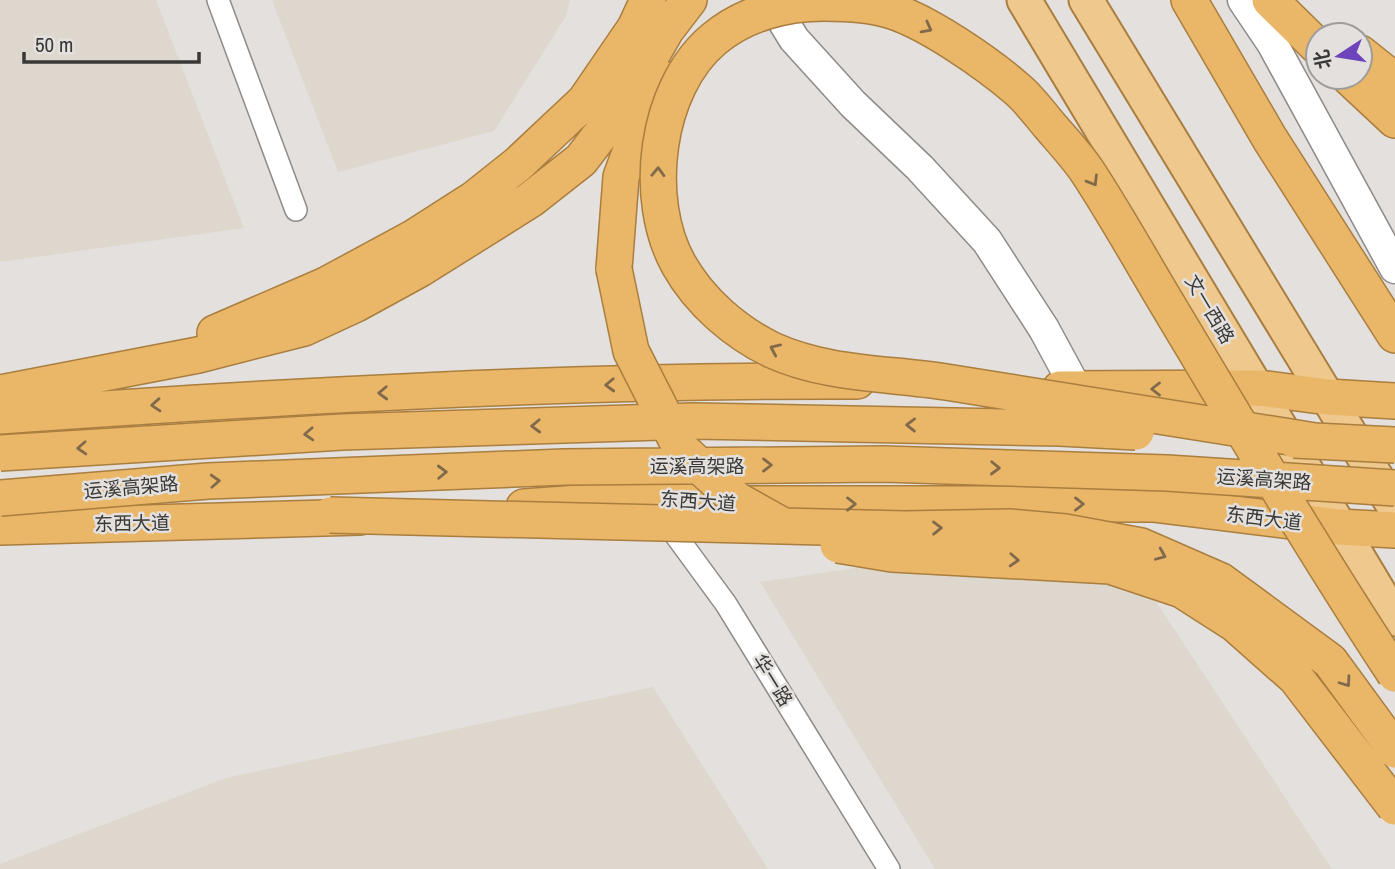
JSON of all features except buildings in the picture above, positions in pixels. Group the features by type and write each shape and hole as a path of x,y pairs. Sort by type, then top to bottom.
{"highway":[{"path":"92,376 220,332 326,285 413,238 474,199 518,164 585,101 635,28 648,0"},
{"path":"0,393 198,355 304,328 356,304 475,236 530,200 581,160 623,105 666,30 689,0"},
{"path":"700,0 696,13 649,100 621,177 614,269 631,351 681,449 737,500 809,540 892,554 1110,566 1182,590 1235,624 1296,678 1395,807"},
{"path":"1189,0 1270,139 1395,335"},
{"path":"1269,0 1304,34"},
{"path":"1301,0 1324,21"},
{"path":"1315,441 1288,436 1274,434 1261,432 1247,430 1234,428 1220,426 1126,411 1112,408 937,381 827,368 774,350 735,327 700,297 677,263 664,230 658,197 659,151 670,106 686,71 714,39 748,18 784,6 853,3 894,11 933,31 972,55 1021,92 1085,168 1227,403 1241,427 1248,439 1255,451 1341,592 1395,674"},
{"path":"1374,64 1395,81"},
{"path":"1364,91 1395,120"},
{"path":"0,416 279,397 771,381 900,381 1077,390 1259,388 1328,397 1395,401"},
{"name":"运溪高架路","path":"0,453 342,432 693,421 1060,428 1395,444"},
{"name":"运溪高架路","path":"0,498 208,481 564,467 870,464 1167,473 1395,488"},
{"name":"东西大道","path":"0,527 389,517 648,498 709,504 1153,504 1339,527 1395,530"},
{"path":"0,510 330,514 905,529 1010,527 1065,532 1141,546 1221,580 1330,661 1395,750"}],"main road":[{"path":"770,0 794,39 853,104 920,168 987,241 1044,329 1077,390"},
{"name":"文一西路","path":"1024,0 1259,388 1395,619"},
{"path":"1086,0 1395,508"},
{"path":"1243,0 1272,43 1395,268"}],"street":[{"path":"218,0 296,210"},
{"name":"华一路","path":"648,498 726,604 890,869"}],"shaded area":[{"path":"0,0 156,0 244,228 0,262"},
{"path":"272,0 570,0 566,16 494,131 338,172"},
{"path":"991,548 1151,594 1332,869 935,869 760,582"},
{"path":"653,687 768,869 0,869 0,864 226,778"}]}
